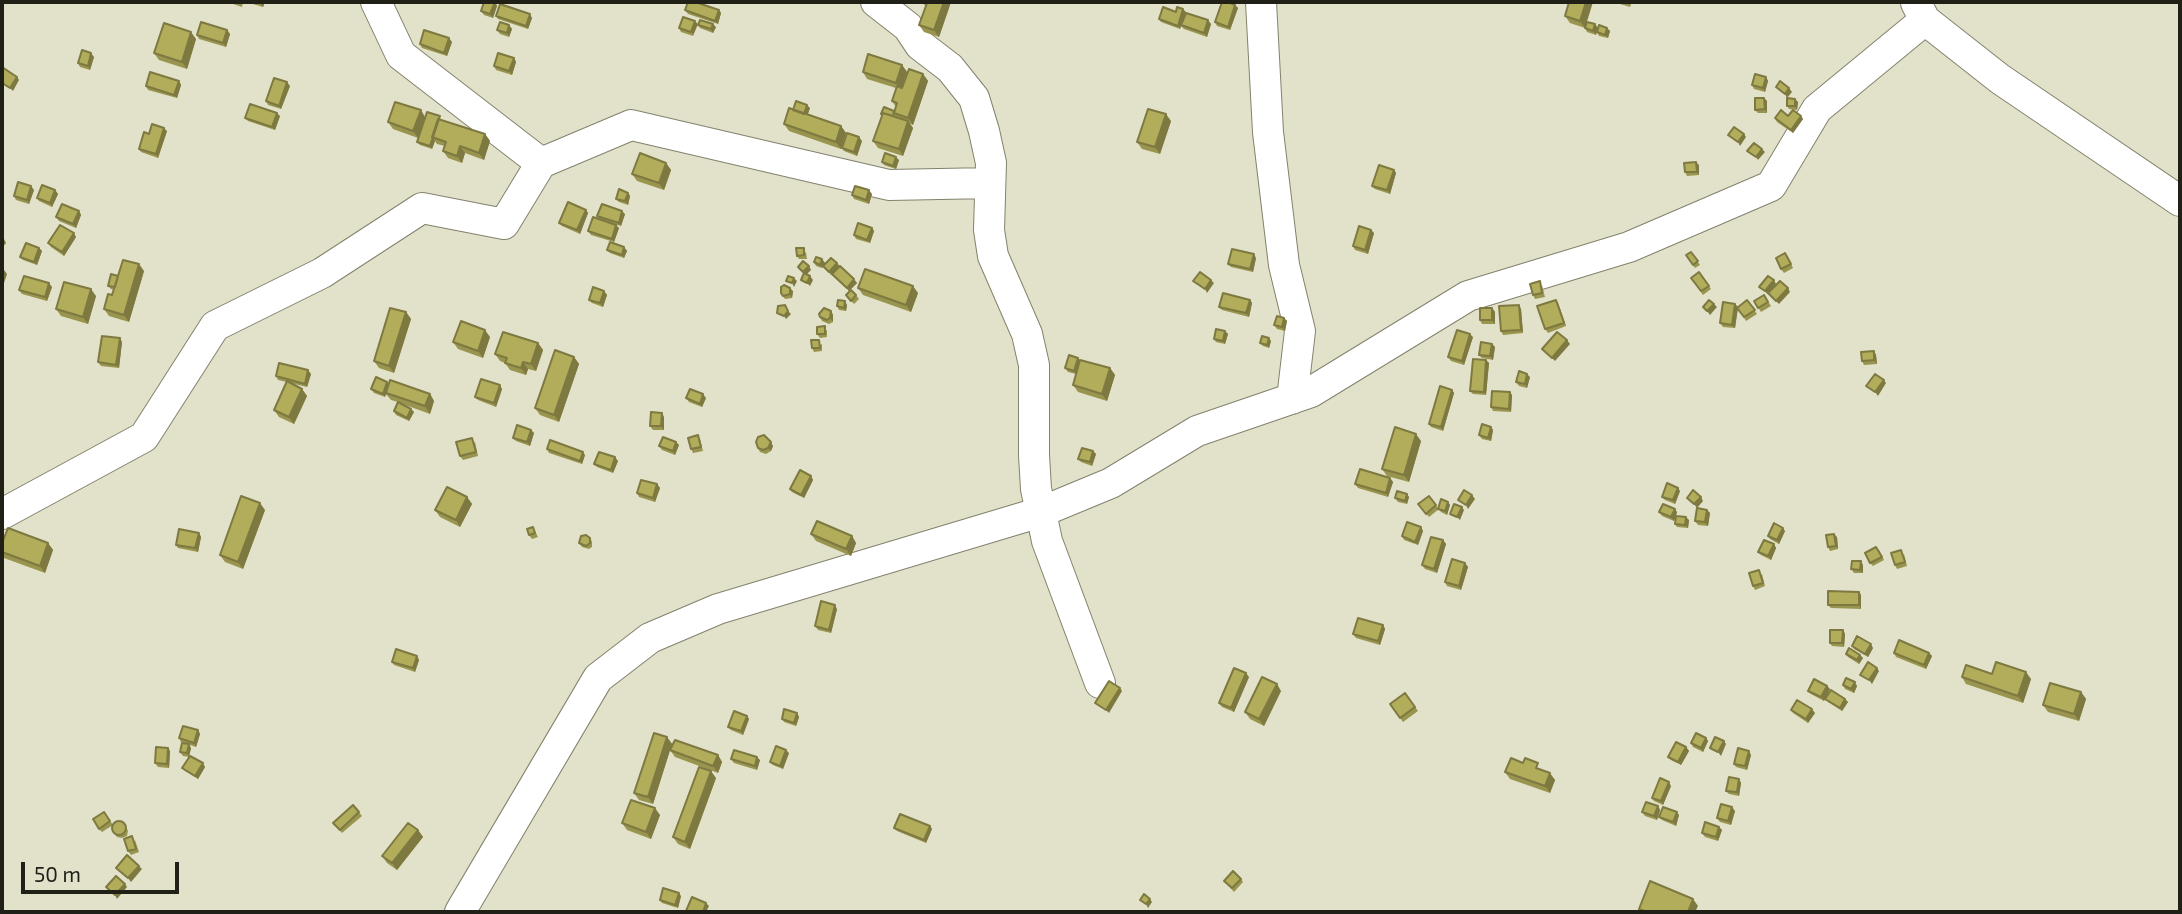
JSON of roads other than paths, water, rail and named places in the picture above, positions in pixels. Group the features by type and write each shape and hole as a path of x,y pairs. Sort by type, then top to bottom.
{"street":[{"path":"376,2 401,55 541,163"},
{"path":"876,2 908,27 920,46 950,68 974,98 985,131 991,163 989,230 993,256 1027,334 1034,365 1036,489 1048,541 1100,683"},
{"path":"1261,2 1268,132 1284,265 1300,331 1292,399"},
{"path":"460,912 598,678 650,638 718,609 1041,512 1111,483 1197,431 1311,392 1468,296 1629,247 1771,186 1817,109 1920,11 2000,79 2180,201"},
{"path":"2,514 144,437 215,326 322,273 422,208 504,224 541,163 631,125 889,185 990,183"}]}
